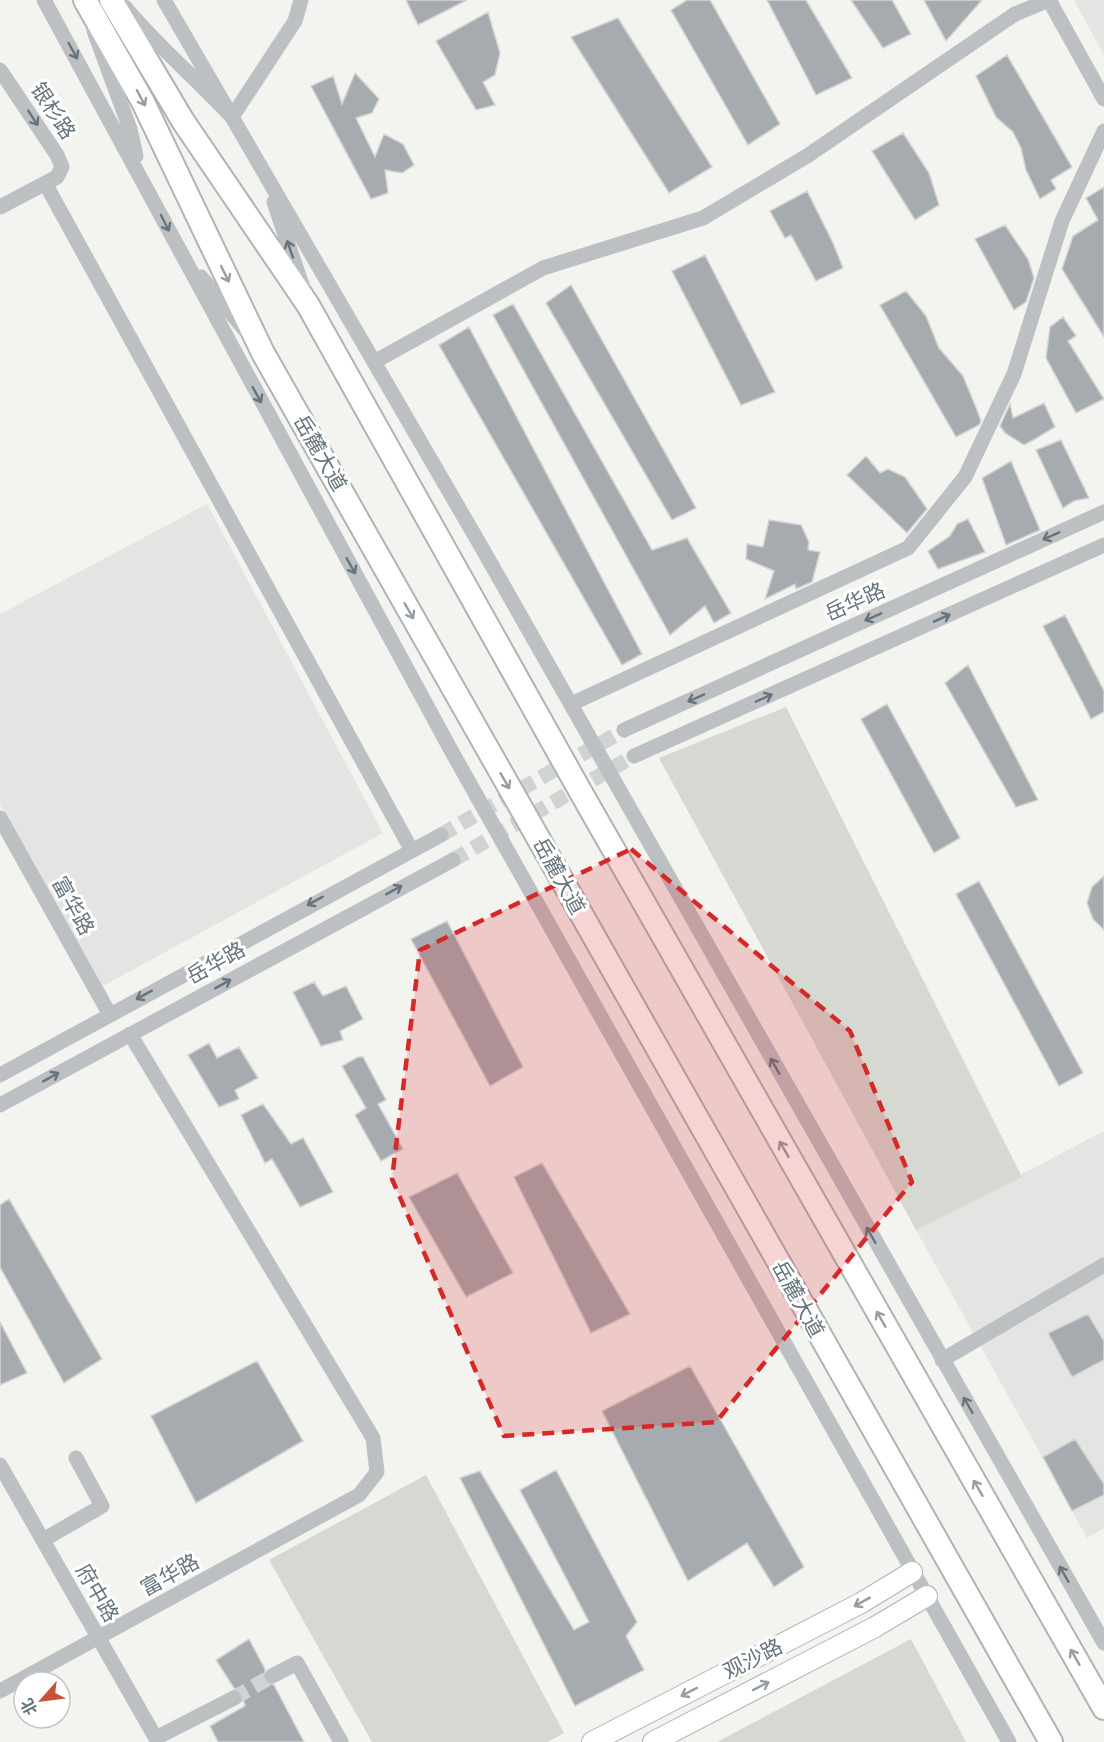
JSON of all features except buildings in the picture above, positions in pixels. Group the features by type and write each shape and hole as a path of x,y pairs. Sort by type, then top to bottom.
{"highway":[{"name":"岳麓大道","path":"84,0 122,42 183,122 308,305 585,799 1104,1708"},
{"name":"岳麓大道","path":"111,0 122,42 143,102 263,353 1051,1742"}],"main road":[{"name":"观沙路","path":"592,1742 861,1603 912,1572"},
{"name":"观沙路","path":"653,1742 875,1627 927,1596"}],"street":[{"path":"44,0 452,752 1009,1742"},
{"path":"84,0 130,129 141,177"},
{"path":"119,0 146,33 191,73 232,117"},
{"path":"164,0 571,704 1104,1643"},
{"path":"232,117 295,21 301,0"},
{"path":"374,362 543,268 703,218 807,156 1015,14 1049,0 1104,99"},
{"name":"银杉路","path":"0,70 57,155 62,167 51,180"},
{"path":"571,704 908,548 965,477 1014,374 1062,221 1104,131"},
{"path":"264,171 308,305"},
{"path":"0,207 51,180 411,849"},
{"path":"180,252 263,353"},
{"name":"岳华路","path":"624,730 1104,512"},
{"path":"634,756 1104,544"},
{"name":"富华路","path":"0,818 109,1013"},
{"name":"岳华路","path":"0,1075 109,1013 411,849 441,835"},
{"name":"岳华路","path":"0,1105 453,860"},
{"name":"富华路","path":"0,1691 359,1496 377,1472 373,1438 130,1034"},
{"path":"942,1360 1104,1265"},
{"path":"43,1540 102,1506 76,1458"},
{"name":"府中路","path":"0,1465 157,1740"},
{"path":"272,1676 297,1663 340,1742"},
{"path":"157,1740 234,1698"}],"highlighted area":[{"path":"631,849 850,1031 912,1182 716,1422 504,1436 392,1179 420,950"}],"shaded area":[{"path":"1074,0 1104,0 1104,55"},
{"path":"207,504 383,833 103,986 0,805 0,614"},
{"path":"786,707 1022,1177 916,1230 659,758"},
{"path":"1104,1131 1104,1528 1087,1538 916,1230"},
{"path":"426,1475 564,1733 548,1742 372,1742 269,1560"},
{"path":"911,1639 966,1742 717,1742"}],"tunnel":[{"path":"441,835 624,730"},
{"path":"453,860 634,756"},
{"path":"234,1698 272,1676"}]}
